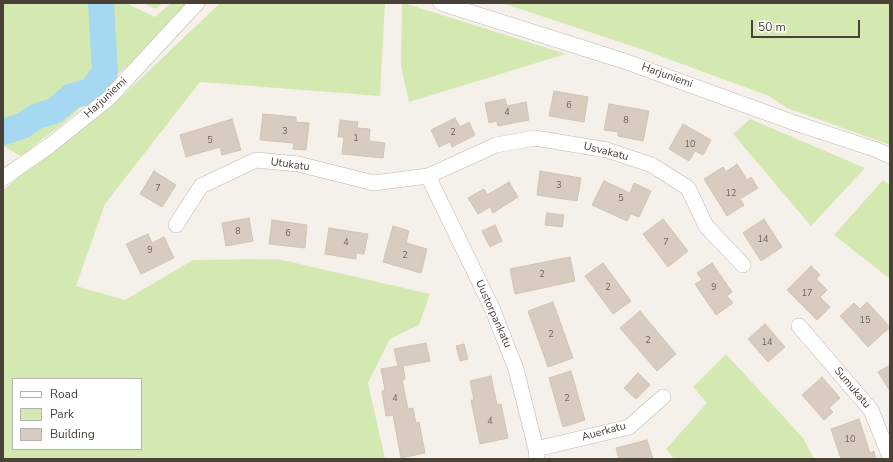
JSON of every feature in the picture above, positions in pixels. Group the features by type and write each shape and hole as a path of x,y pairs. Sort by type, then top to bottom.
{"street":[{"name":"Harjuniemi","path":"3,178 49,146 108,99 197,3"},
{"name":"Harjuniemi","path":"442,3 624,61 792,122 877,150 890,156"},
{"name":"Usvakatu","path":"428,176 496,145 535,138 607,150 652,165 688,188 706,226 743,265"},
{"name":"Utukatu","path":"176,225 201,186 256,160 298,164 374,183 428,176"},
{"name":"Uustorpankatu","path":"428,176 492,308 516,369 537,454"},
{"name":"Sumukatu","path":"799,326 871,410 890,458"},
{"name":"Auerkatu","path":"537,454 628,427 663,397"}],"green space":[{"path":"3,3 126,3 155,17 171,3 188,3 157,39 65,122 21,156 3,146"},
{"path":"143,3 163,3 156,9"},
{"path":"220,3 385,3 380,96 200,82 105,204 76,286 125,300 193,260 278,259 430,294 419,325 390,339 368,383 385,459 3,459 3,190 45,155 114,104"},
{"path":"402,3 566,54 409,102 401,66"},
{"path":"502,3 890,3 890,145 787,108 769,96 641,49"},
{"path":"750,119 865,168 811,226 733,134"},
{"path":"883,180 890,185 890,279 834,235"},
{"path":"726,354 803,438 814,459 674,459 666,449 707,403 693,387"}],"building":[{"path":"554,91 588,97 584,122 549,116"},
{"path":"505,99 507,106 526,102 529,120 498,126 497,121 489,123 485,103"},
{"path":"609,104 649,111 643,141 618,136 618,132 604,130"},
{"path":"263,114 296,117 296,122 309,123 306,150 293,149 294,143 260,140"},
{"path":"455,118 460,127 469,122 475,135 452,147 450,142 439,147 431,130"},
{"path":"232,119 241,150 222,155 220,147 186,157 180,135"},
{"path":"340,120 358,122 357,128 370,129 369,141 385,143 383,158 342,154 344,137 338,137"},
{"path":"683,124 711,140 703,155 695,151 689,161 669,149"},
{"path":"737,164 747,180 751,177 758,188 740,199 744,205 727,216 704,179 723,167 726,172"},
{"path":"154,171 176,185 162,207 140,194"},
{"path":"540,171 581,178 577,201 537,195"},
{"path":"604,181 630,193 634,183 651,191 639,217 631,214 627,221 592,205"},
{"path":"509,182 518,197 493,213 490,207 478,214 468,198 484,189 487,195"},
{"path":"547,213 564,215 562,227 545,225"},
{"path":"249,218 253,241 226,246 222,223"},
{"path":"663,219 688,251 668,267 643,234"},
{"path":"764,219 782,247 761,261 743,233"},
{"path":"272,220 307,225 305,248 269,244"},
{"path":"495,225 502,241 490,247 482,231"},
{"path":"393,226 409,231 406,243 427,249 421,273 383,262"},
{"path":"329,228 368,234 364,254 356,253 356,259 325,254"},
{"path":"148,234 152,243 164,237 174,258 141,274 126,244"},
{"path":"570,257 575,281 515,294 510,269"},
{"path":"603,263 631,301 613,314 585,276"},
{"path":"712,263 732,292 727,296 733,303 716,315 695,284 702,280 697,273"},
{"path":"811,266 820,275 816,279 827,290 820,297 830,307 817,320 787,290"},
{"path":"553,302 573,358 548,367 528,311"},
{"path":"867,302 890,327 868,347 840,316 854,303 860,309"},
{"path":"640,311 676,354 657,371 620,328"},
{"path":"765,324 785,347 768,362 748,339"},
{"path":"426,343 430,361 403,366 405,379 402,380 408,409 413,408 416,423 419,422 425,453 401,458 393,415 386,416 382,391 385,390 381,369 398,366 394,349"},
{"path":"464,344 468,359 460,361 456,346"},
{"path":"890,365 890,391 878,372"},
{"path":"571,371 585,420 563,427 549,378"},
{"path":"638,373 650,385 636,399 624,388"},
{"path":"491,376 497,405 501,404 508,438 480,444 471,400 474,400 470,381"},
{"path":"822,377 840,398 829,408 833,412 824,420 802,395"},
{"path":"859,419 870,453 874,451 876,459 841,459 831,429"},
{"path":"647,440 653,459 619,459 616,448"}],"waterway":[{"path":"3,132 22,126 37,116 54,111 72,96 91,91 105,72 101,3"}]}
